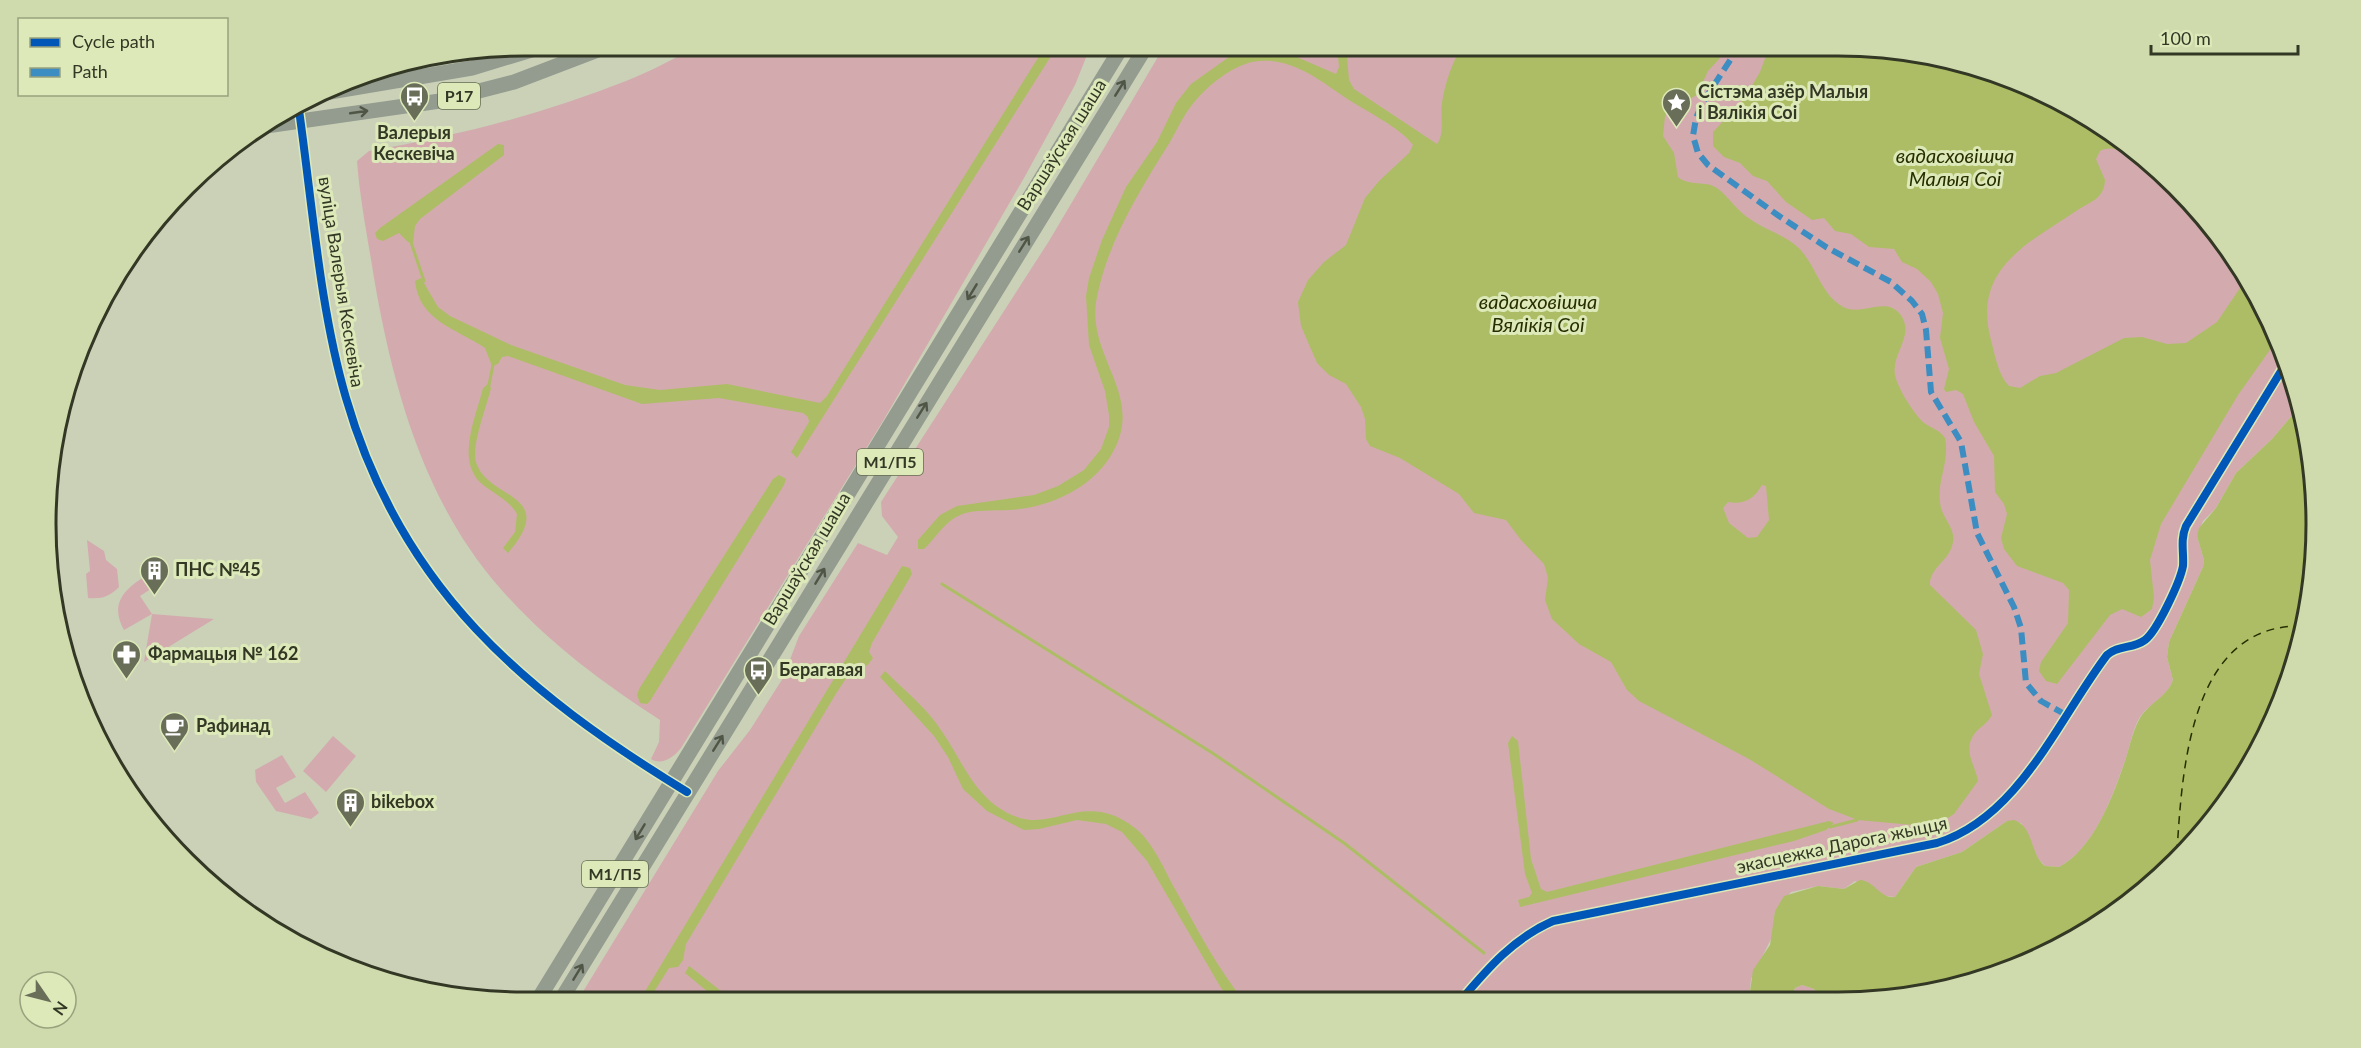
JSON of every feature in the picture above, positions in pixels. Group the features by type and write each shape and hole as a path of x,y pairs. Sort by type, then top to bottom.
{"highway":[{"name":"Р17","path":"352,88 472,68 510,56"},
{"name":"Р17","path":"280,124 440,101 513,82 582,56"},
{"name":"Варшаўская шаша","path":"543,992 1116,56"},
{"name":"Варшаўская шаша","path":"566,992 1140,56"}],"street":[{"name":"вуліца Валерыя Кескевіча","path":"300,113 323,282 343,387 364,451 400,526 439,587 486,642 527,680 580,721 687,792"},
{"name":"экасцежка Дарога жыцця","path":"1468,992 1506,950 1526,935 1553,921 1937,843 1972,827 2008,793 2046,747 2107,655 2116,649 2138,644 2151,634 2182,570 2181,543 2186,526 2281,372"}],"shaded area":[{"path":"679,56 1087,56 1075,85 1024,178 883,421 681,748 671,757 659,762 651,759 659,742 660,720 575,659 517,607 473,554 450,518 416,442 391,361 374,278 357,161 369,151 467,131 531,114 595,93"},
{"path":"1158,56 1837,56 1898,60 1958,71 2016,91 2071,118 2097,134 2146,172 2189,215 2209,239 2243,290 2270,345 2281,373 2292,415 2272,439 2236,473 2216,508 2203,521 2197,536 2204,560 2203,567 2169,642 2167,657 2173,680 2167,691 2144,712 2137,722 2108,805 2083,847 2059,867 2045,866 2035,855 2021,823 2007,821 1962,852 1916,867 1895,897 1885,896 1855,881 1844,889 1818,886 1791,892 1775,911 1773,935 1751,979 1750,992 583,992 718,771 750,730 783,678 799,636 858,543 887,555 898,537 882,516 881,502 1049,241"},
{"path":"87,540 104,551 106,560 117,569 119,587 105,597 88,598 86,574 90,571"},
{"path":"144,577 157,585 140,596 152,614 124,630 118,613 121,599 130,587"},
{"path":"152,614 214,619 144,662"},
{"path":"333,736 356,756 326,792 303,771"},
{"path":"282,755 296,777 276,788 285,803 305,792 319,813 311,819 276,811 256,782 255,770"},
{"path":"1802,985 1814,989 1816,992 1794,992 1795,988"}],"water":[{"path":"1039,56 1051,56 797,458 791,452 809,422 808,417 803,413 719,398 642,404 508,356 502,357 498,364 492,366 485,348 432,315 418,295 415,281 421,278 438,307 450,316 511,345 625,385 660,390 727,384 820,403 827,396"},
{"name":"вадасховішча Вялікія Соі","path":"1232,56 1294,56 1336,74 1339,67 1338,56 1347,56 1349,80 1354,89 1437,144 1441,135 1445,88 1457,56 1721,56 1708,71 1697,95 1672,108 1665,116 1663,136 1674,153 1678,177 1687,182 1708,184 1717,188 1745,216 1794,244 1807,258 1826,291 1840,305 1856,310 1887,307 1900,314 1905,329 1895,367 1899,387 1919,418 1945,438 1946,455 1940,486 1940,502 1953,534 1953,540 1950,551 1932,574 1930,585 1976,630 1983,654 1979,674 1992,715 1971,739 1970,757 1978,781 1954,814 1943,821 1913,825 1858,820 1829,809 1749,759 1639,701 1627,690 1611,662 1579,644 1552,619 1545,600 1548,578 1544,564 1506,520 1474,513 1459,494 1400,458 1370,446 1366,439 1365,419 1361,407 1346,384 1329,375 1317,363 1301,326 1298,302 1308,280 1324,262 1346,245 1365,198 1379,181 1409,153 1413,145 1391,126 1314,76 1291,65 1266,61 1252,62 1236,68 1214,82 1185,115 1126,216 1109,256 1097,297 1095,319 1099,339 1120,395 1123,415 1120,435 1110,457 1101,469 1079,488 1038,506 978,511 960,515 945,526 924,549 918,549 918,540 940,515 957,506 1034,495 1058,486 1084,470 1101,449 1109,427 1109,415 1105,391 1089,345 1086,296 1089,278 1102,240 1126,187 1157,142 1176,103 1191,84","holes":["1762,485 1766,486 1769,520 1757,537 1748,538 1729,523 1723,508 1728,502 1739,503 1748,500"]},
{"name":"вадасховішча Малыя Соі","path":"1766,56 1868,57 1958,71 1988,80 2044,104 2097,134 2122,152 2111,149 2100,151 2096,159 2105,180 2099,196 2039,235 2008,261 1997,277 1989,295 1987,315 1997,364 2009,386 2020,388 2040,376 2056,373 2124,338 2142,337 2167,344 2186,343 2217,322 2241,287 2257,317 2271,348 2238,395 2161,524 2150,560 2154,598 2152,609 2141,617 2122,609 2110,615 2057,684 2046,681 2039,671 2041,662 2068,623 2069,590 2063,583 2017,566 2004,549 2001,538 2007,514 2004,504 1995,492 1994,456 1974,422 1963,394 1956,390 1946,392 1944,389 1949,369 1940,338 1943,313 1938,294 1931,282 1917,269 1902,262 1894,249 1869,247 1851,234 1835,231 1824,218 1812,220 1786,202 1767,181 1753,176 1740,163 1724,157 1713,146 1713,132 1744,99 1760,72"},
{"path":"498,144 504,145 504,155 420,219 415,226 413,243 408,242 399,233 383,241 377,239 375,233 380,228"},
{"path":"489,383 491,388 480,426 475,455 483,474 493,484 516,499 524,508 526,519 522,533 508,553 503,548 515,532 517,514 506,501 482,484 474,474 470,463 472,425 483,388"},
{"path":"2292,415 2301,463 2306,524 2301,585 2290,645 2270,703 2243,758 2209,809 2189,833 2146,876 2097,914 2044,944 1988,968 1958,977 1898,988 1816,992 1814,989 1802,985 1795,988 1794,992 1750,992 1753,970 1770,945 1775,911 1784,896 1818,886 1844,889 1860,880 1870,883 1885,895 1895,897 1916,867 1962,852 2007,821 2014,820 2021,824 2029,835 2040,861 2045,866 2059,867 2083,847 2109,804 2140,718 2167,691 2173,680 2167,657 2169,642 2203,567 2204,560 2197,536 2199,528 2216,508 2236,473 2272,439"},
{"path":"779,475 786,479 784,485 650,701 647,704 640,703 637,695 639,689 773,479"},
{"path":"902,566 910,568 912,574 872,643 869,652 873,658 867,666 861,662 855,665 837,692 686,944 683,960 678,967 669,968 654,992 645,992"},
{"path":"885,671 930,716 979,789 1002,810 1031,820 1072,813 1101,812 1117,817 1135,828 1158,856 1215,960 1237,992 1224,992 1221,988 1147,861 1122,832 1106,824 1077,820 1024,830 987,811 963,789 948,757 934,736 880,677"},
{"path":"1512,736 1518,741 1531,859 1541,889 1547,892 1829,821 1834,823 1826,830 1794,841 1520,907 1518,900 1529,897 1532,893 1525,874 1508,743"},
{"path":"689,966 722,992 708,992 685,973"}],"waterway":[{"path":"411,242 424,281"},
{"path":"489,385 493,365"},
{"path":"942,584 1214,754 1344,843 1484,953"},
{"path":"1830,827 1857,820"}],"ferry route":[{"path":"2177,845 2189,744 2200,707 2215,675 2236,649 2265,631 2294,627"}],"marked path":[{"path":"1733,56 1703,102 1696,118 1693,136 1698,153 1708,165 1779,216 1826,247 1891,282 1912,301 1922,314 1926,330 1931,392 1961,442 1977,533 2014,607 2021,628 2026,683 2041,701 2068,716"}],"cycle path":[{"path":"299,113 317,252 337,363 346,398 370,466 400,526 435,580 476,629 522,674 573,715 687,792"},
{"path":"1468,992 1514,945 1553,921 1937,843 1966,830 1991,812 2035,763 2107,655 2140,643 2156,627 2181,573 2183,536 2186,526 2281,372"}],"place":[{"name":"Валерыя Кескевіча","path":"414,122"},
{"name":"Сістэма азёр Малыя і Вялікія Соі","path":"1677,128"},
{"name":"ПНС №45","path":"154,596"},
{"name":"Фармацыя № 162","path":"127,680"},
{"name":"Берагавая","path":"758,696"},
{"name":"Рафинад","path":"175,752"},
{"name":"bikebox","path":"350,828"}]}
